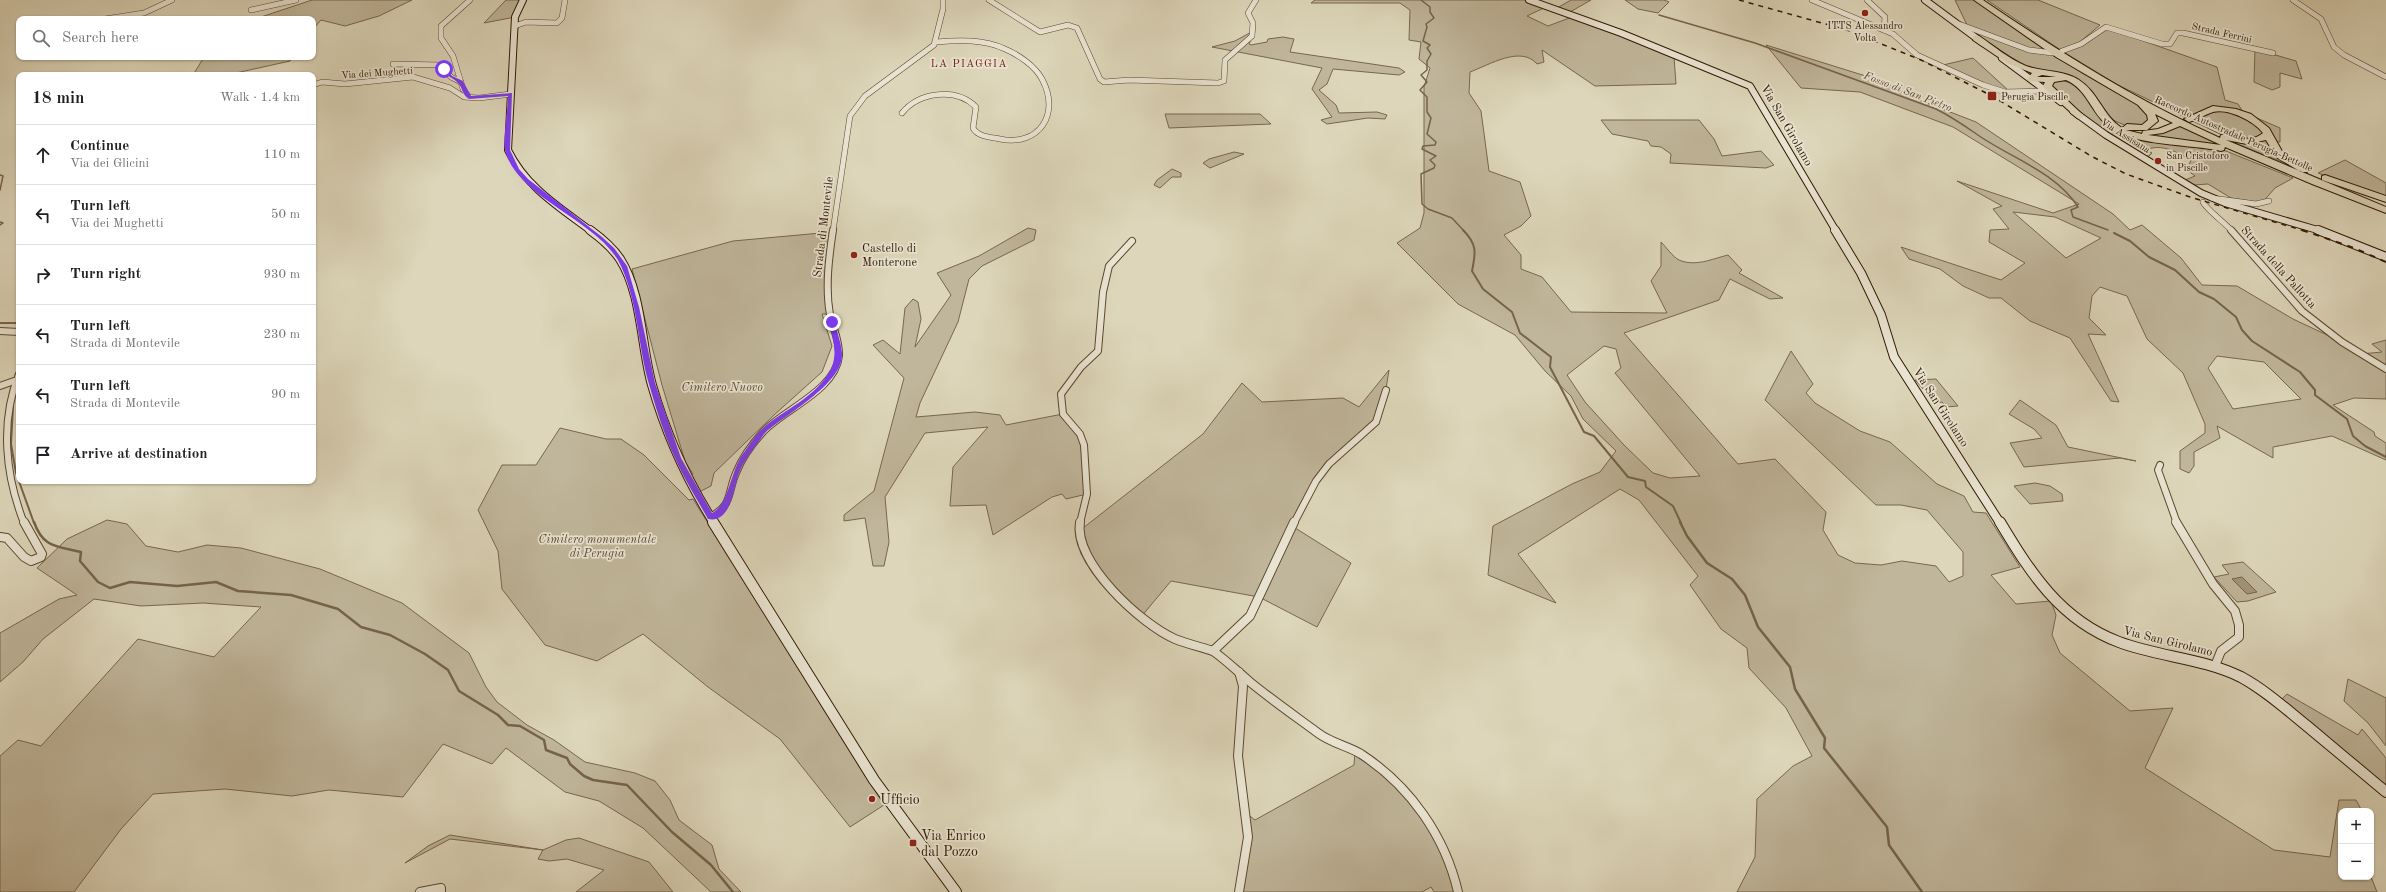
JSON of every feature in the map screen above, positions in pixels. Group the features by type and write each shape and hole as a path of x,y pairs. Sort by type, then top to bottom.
{"highway":[{"name":"Raccordo Autostradale Perugia-Bettolle","path":"1978,0 2078,67 2142,104 2210,137 2386,210"},
{"path":"1982,0 1999,13 2070,59 2146,102 2248,150 2386,200"},
{"path":"1976,38 2021,67 2067,77 2081,85 2113,126 2133,134 2201,143 2240,153 2342,193"},
{"path":"2078,67 2142,106 2151,114 2153,121 2147,127 2139,128 2108,120"},
{"path":"2031,79 2035,74 2042,72"},
{"path":"2031,79 2061,79 2081,85"},
{"path":"2051,80 2047,82 2048,89 2080,116"},
{"path":"2146,102 2228,138 2249,142 2262,139 2268,134"},
{"path":"2189,119 2206,110 2224,109 2256,120 2262,125 2268,134 2275,149 2292,164 2386,200"},
{"path":"2108,120 2125,129 2142,133 2155,132 2178,124"}],"street":[{"path":"124,16 144,13 172,0"},
{"path":"251,10 296,0"},
{"path":"469,97 461,82 453,56 441,38 441,26 470,0"},
{"path":"523,0 517,11 515,26 508,150 517,169 526,180 600,238 612,249 624,266 636,307 652,383 678,458 710,517 874,780 956,892"},
{"path":"515,26 526,22 557,23 562,18 564,0"},
{"path":"902,113 917,99 945,94 973,102 976,107 971,123 972,128 978,134 992,139 1024,139 1034,134 1046,124 1051,108 1047,84 1032,66 1020,57 1005,49 980,42 936,42 943,0"},
{"path":"989,0 1040,32 1068,25 1077,28 1100,79 1104,82 1129,80 1218,83 1224,81 1225,60 1249,44 1255,30 1254,22 1248,13 1256,0"},
{"name":"Via San Girolamo","path":"1529,0 1621,34 1750,86 1861,273 1881,315 1894,357 1987,501 2029,570 2047,593 2069,612 2093,628 2119,642 2215,666 2242,678 2279,704 2386,792"},
{"path":"1812,0 1893,34 1917,55 1988,87 2005,92 2046,91"},
{"path":"1867,0 1885,17 1884,30"},
{"name":"Via Assisana","path":"1925,0 2080,116 2192,188 2212,198 2311,227 2386,257"},
{"path":"2293,0 2321,19 2325,24 2334,47 2344,55 2386,77"},
{"path":"1954,22 2029,50 2053,53"},
{"name":"Strada Ferrini","path":"2062,51 2080,44 2106,27 2162,44 2170,44 2177,33 2183,33 2273,53"},
{"name":"Strada di Montevile","path":"710,517 722,511 726,505 736,473 746,454 764,431 819,389 833,372 839,357 838,340 830,314 828,261 850,116 866,96 936,42"},
{"path":"393,64 440,65 451,77 461,82"},
{"name":"Via dei Mughetti","path":"316,83 322,82 345,84 413,77 432,81 450,88 464,97 511,94"},
{"name":"Strada della Pallotta","path":"2192,188 2203,201 2207,209 2224,219 2232,231 2279,284 2290,299 2315,322 2342,342 2386,369"},
{"path":"2212,198 2224,198 2261,204 2269,201"},
{"path":"1132,241 1109,266 1103,292 1098,351 1081,367 1061,394 1063,414 1080,434 1084,445 1087,494 1080,515 1078,532 1093,565 1111,591 1151,625 1175,639 1213,651 1224,658 1238,671 1319,735 1360,753 1386,772 1420,811 1446,851 1458,892"},
{"path":"0,331 16,332"},
{"path":"0,537 7,538 24,557 31,560 41,557 42,554 36,546 19,508 4,459 2,431 14,381 16,378"},
{"path":"0,386 14,381"},
{"path":"1213,651 1250,616 1270,577 1286,537 1316,481 1329,464 1376,422 1386,390"},
{"path":"2160,465 2158,470 2176,522 2213,584 2235,611 2239,625 2239,636 2221,651 2215,666"},
{"path":"1238,671 1243,686 1238,756 1248,837 1239,892"},
{"path":"420,892 441,888 441,892"}],"green space":[{"path":"312,0 412,0 379,16 345,26 321,20 316,26 316,16 264,16"},
{"path":"506,0 523,0 515,17 484,23"},
{"path":"1315,0 1529,0 1546,7 1527,16 1548,26 1572,17 1674,57 1676,84 1595,86 1542,50 1544,62 1537,64 1522,56 1514,56 1495,61 1470,72 1469,93 1481,111 1489,171 1520,182 1531,216 1521,226 1504,235 1521,255 1521,269 1542,277 1571,312 1667,313 1651,281 1661,266 1661,242 1674,257 1685,262 1704,262 1728,255 1742,270 1739,273 1783,298 1770,299 1730,279 1719,300 1624,333 1738,464 1775,459 1826,512 1823,530 1838,555 1855,563 1881,565 1902,561 1936,566 1949,582 1963,576 1963,552 1927,510 1901,505 1876,505 1765,400 1791,351 1813,384 1806,393 1815,403 1860,431 1890,442 1937,484 1964,496 1973,512 1986,513 2020,567 1991,575 2016,604 2051,601 2056,615 2052,635 2060,653 2130,711 2173,708 2145,768 2274,850 2330,857 2339,800 2356,800 2360,808 2338,808 2338,880 2372,880 2377,892 1737,892 1755,857 1757,799 1793,766 1812,756 1786,708 1749,668 1747,648 1721,629 1690,585 1698,576 1639,500 1620,489 1518,554 1556,603 1488,575 1493,526 1572,484 1600,472 1616,451 1583,419 1571,396 1545,371 1515,335 1458,304 1397,243 1420,228 1424,213 1424,87 1430,68 1419,59 1421,42 1409,40 1410,10 1400,3 1311,3","holes":["1604,346 1616,349 1621,368 1615,373 1700,476 1670,478 1653,473 1624,445 1585,402 1567,375"]},
{"path":"1571,0 1591,0 1570,12 1557,8"},
{"path":"1625,0 1664,0 1669,2 1658,13 1638,9"},
{"path":"1955,0 1974,0 2082,73 2141,107 2151,117 2145,126 2127,126 2110,119 2078,81 2018,64 1978,38 1967,25"},
{"path":"1987,0 2038,0 2100,25 2081,41 2107,28 2217,67 2225,100 2238,104 2243,112 2280,128 2280,142 2269,141 2292,166 2230,141 2249,143 2261,141 2224,136 2118,85 2062,51"},
{"path":"1255,30 1249,44 1251,45 1267,42 1268,39 1283,37 1294,39 1290,52 1399,68 1405,72 1399,75 1333,69 1327,84 1319,90 1336,105 1339,113 1377,112 1387,115 1385,119 1368,118 1327,124 1321,120 1332,117 1312,89 1322,68 1212,47 1235,41"},
{"path":"1766,45 1885,82 1914,98 1976,122 2113,214 2130,230 2142,225 2181,258 2202,285 2237,286 2293,319 2342,342 2361,354 2382,352 2372,344 2386,340 2386,399 2354,398 2333,405 2374,432 2375,436 2386,443 2386,460 2332,436 2273,447 2273,458 2217,426 2220,438 2194,452 2194,466 2189,473 2180,469 2180,451 2205,433 2205,424 2183,373 2147,339 2127,296 2100,287 2092,296 2089,318 2106,335 2088,334 2119,402 2111,401 2070,338 2030,321 2001,298 1989,298 1963,286 1940,269 1909,259 1901,247 2001,280 2025,263 1989,242 1990,230 2009,229 1993,209 2002,206 1957,181 2053,213 2079,204 1953,127 1860,92 1801,88","holes":["2013,212 2055,217 2101,238 2066,258","2217,356 2264,362 2301,399 2233,409 2208,368"]},
{"path":"2255,49 2296,61 2302,79 2280,73 2280,87 2272,90 2254,82"},
{"path":"1973,58 2009,91 1987,85 1943,65"},
{"path":"202,60 290,60 240,72 195,72"},
{"path":"2061,80 2077,85 2083,89 2103,122 2121,132 2221,149 2293,178 2275,188 2262,203 2231,198 2208,184 2194,185 2185,180 2195,176 2187,170 2191,160 2169,149 2158,147 2146,150 2152,153 2147,158 2108,134 2079,113 2057,93 2050,83"},
{"path":"1165,114 1260,114 1271,124 1169,128"},
{"path":"1601,120 1699,120 1714,139 1722,156 1761,151 1774,165 1766,168 1670,163 1671,154 1661,147 1651,146 1648,141 1612,134"},
{"path":"2181,125 2231,149 2210,144 2136,134 2166,132"},
{"path":"1234,152 1244,154 1210,168 1203,163 1209,159"},
{"path":"2345,160 2386,183 2386,197 2318,173"},
{"path":"1172,169 1181,173 1181,177 1172,177 1160,188 1154,185 1157,180"},
{"path":"1028,228 1036,230 1034,240 982,266 969,279 958,322 920,403 916,417 975,412 1000,415 1006,425 1063,414 1080,434 1087,494 1066,499 1062,494 1052,497 993,535 986,505 950,506 953,467 988,427 925,433 885,497 889,542 884,566 873,566 865,518 844,521 844,515 874,491 904,378 873,345 883,340 900,354 905,308 913,299 918,302 921,319 915,347 951,295 937,273 979,256"},
{"name":"Cimitero Nuovo","path":"832,232 830,314 822,314 832,346 822,372 774,415 714,473 711,486 699,492 689,475 693,474 685,461 662,385 632,269 733,241"},
{"path":"1389,370 1385,395 1376,422 1329,464 1292,526 1351,563 1317,627 1259,597 1171,581 1141,617 1111,591 1078,532 1203,434 1242,383 1262,402 1343,398 1359,407"},
{"path":"1936,379 1958,406 1946,407 1942,402 1936,403 1915,380"},
{"path":"2020,400 2056,425 2068,447 2136,461 2120,458 2024,467 2010,443 2042,438 2034,429 2009,414"},
{"name":"Cimitero monumentale di Perugia","path":"560,428 606,439 621,439 644,455 689,500 693,499 884,805 850,827 780,739 708,687 643,634 597,661 545,645 502,589 498,551 478,510 502,465 536,465"},
{"path":"2035,483 2050,486 2062,494 2063,501 2030,504 2014,486"},
{"path":"107,520 127,524 146,546 178,552 207,545 241,548 320,569 402,603 469,653 486,687 497,702 527,725 554,740 585,762 635,773 655,781 670,800 679,820 712,845 719,869 741,892 711,892 643,828 599,801 565,792 506,748 492,764 443,744 403,797 329,790 292,796 225,789 153,794 121,829 74,892 0,892 0,756 18,740 41,746 138,639 214,657 261,607 203,603 141,606 94,599 43,639 23,662 0,682 0,633 59,599 77,595 37,568 67,539"},
{"path":"2243,562 2276,592 2248,601 2237,602 2214,577 2229,574 2222,565"},
{"path":"2348,679 2386,698 2386,746 2368,723 2344,701"},
{"path":"2287,694 2358,735 2362,729 2386,758 2386,791 2281,700"},
{"path":"1355,751 1386,772 1447,851 1458,892 1434,892 1431,887 1422,892 1243,892 1246,813 1255,820 1354,765"},
{"path":"450,835 543,850 450,839 405,863 428,846"},
{"path":"579,838 649,862 673,892 576,892 604,870 567,859 549,861 538,859 543,850 566,840"}],"shaded area":[{"path":"2242,577 2257,592 2247,594 2232,579"}],"waterway":[{"path":"1421,0 1430,7 1430,12 1434,18 1426,24 1427,27 1423,41 1430,45 1427,48 1431,54 1427,61 1427,70 1421,75 1427,82 1420,90 1427,97 1427,112 1431,118 1427,134 1436,142 1435,145 1423,146 1422,149 1436,156 1430,160 1435,165 1434,168 1421,174 1422,204 1428,209 1452,218 1464,231"},
{"name":"Fosso di San Pietro","path":"1659,15 1755,43 1936,109 1956,120 1988,142 2044,174 2057,184 2068,194 2078,207 2071,210 2073,217 2108,230"},
{"path":"0,175 3,176 0,190"},
{"path":"0,222 3,223 0,225"},
{"path":"1464,231 1471,240 1475,253 1472,271 1483,289 1512,312 1520,333 1551,357 1550,367 1584,432 1594,436 1628,477 1645,481 1646,487 1673,506 1681,523"},
{"name":"Fosso di San Pietro","path":"2114,233 2130,241 2149,257 2175,270 2199,292 2214,299 2236,317 2242,330 2252,341 2300,372 2315,390 2315,395 2347,419 2353,436 2365,446 2386,457"},
{"path":"0,323 16,323"},
{"path":"13,407 11,444 16,473"},
{"path":"20,484 34,523"},
{"path":"34,522 38,531 46,541 58,547 81,552 80,561 98,582 110,588 130,582 177,586 216,582 238,591 291,595 338,609 361,627 390,635 425,654 448,670 459,691 498,715 508,725 520,726 544,740 546,750 567,758 570,764 584,776 593,780 627,785 672,832 711,865 733,892"},
{"path":"1680,522 1687,536 1707,563 1732,579 1745,595 1758,627 1790,667 1795,689 1825,738 1824,748 1887,827 1889,845 1922,892"}],"railway":[{"path":"1739,0 1847,30 1921,60 1992,96 2091,156 2126,174 2190,197 2304,231"},
{"path":"2304,231 2354,248 2386,262"}],"place":[{"name":"ITTS Alessandro Volta","path":"1865,13"},
{"name":"Perugia Piscille","path":"1992,96"},
{"name":"San Cristoforo in Piscille","path":"2158,161"},
{"name":"Castello di Monterone","path":"854,255"},
{"name":"Ufficio","path":"872,799"},
{"name":"Via Enrico dal Pozzo","path":"913,843"}],"district":[{"name":"LA PIAGGIA","path":"969,63"}],"route":[{"path":"444,69 451,77 461,82 466,96 470,98 511,94 508,150 511,160 526,180 600,238 619,257 624,266 636,307 652,383 678,458 697,496 710,517 722,511 726,505 736,473 746,454 764,431 819,389 833,372 839,357 838,340 832,322"}]}
